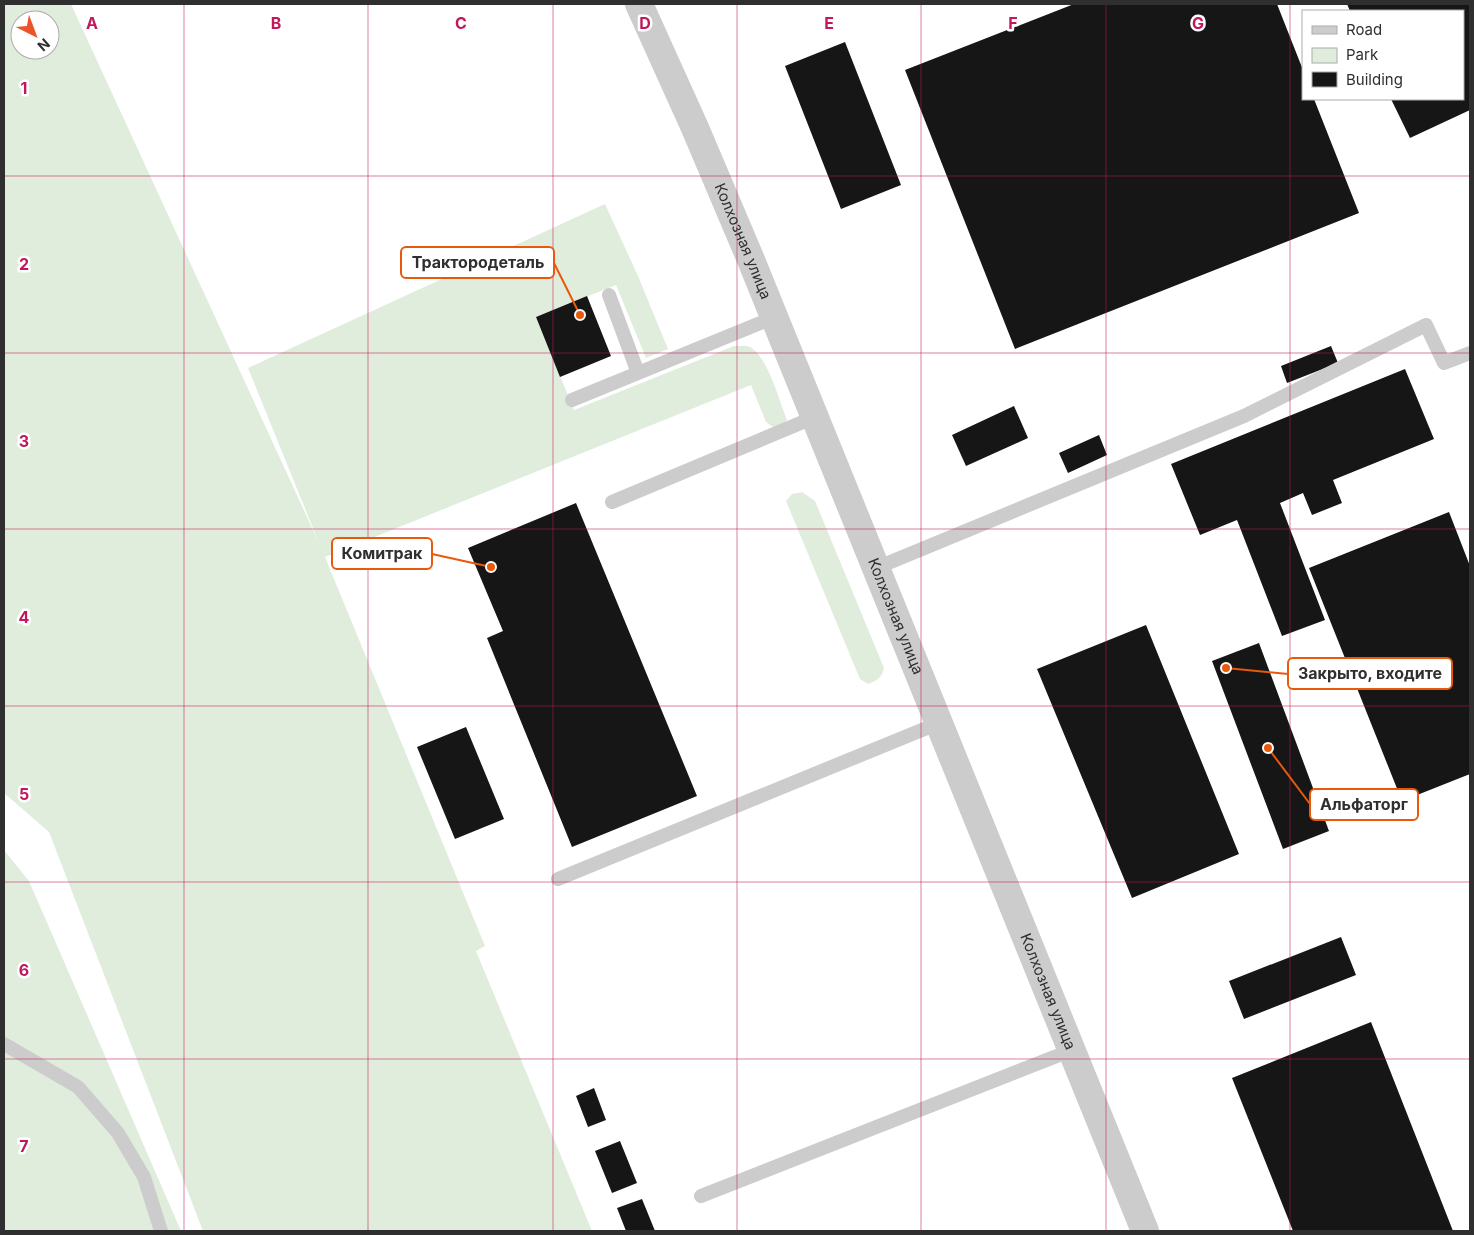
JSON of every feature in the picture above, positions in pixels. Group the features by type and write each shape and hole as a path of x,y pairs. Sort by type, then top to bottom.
{"street":[{"name":"Колхозная улица","path":"639,4 695,128 775,317 1145,1231"}],"lane":[{"path":"609,295 638,373"},
{"path":"572,400 775,317"},
{"path":"876,568 1244,416 1426,325 1444,363 1470,353"},
{"path":"612,502 815,417"},
{"path":"558,879 939,723"},
{"path":"4,1044 78,1087 118,1133 144,1177 161,1231"},
{"path":"701,1196 1072,1050"}],"green space":[{"path":"4,4 71,4 319,543 248,368 605,204 638,276 668,349 646,358 616,285 536,317 574,410 734,346 750,347 768,369 787,420 784,424 773,427 766,422 751,385 325,557 485,946 476,951 592,1231 203,1231 49,832 4,793"},
{"path":"802,492 815,501 884,668 882,674 874,682 868,684 860,679 786,501 792,494"},
{"path":"4,850 29,881 181,1231 4,1231"}],"building":[{"path":"1074,4 1277,4 1302,67 1302,100 1314,100 1359,213 1015,349 905,70"},
{"path":"1347,4 1470,4 1470,110 1410,138 1391,100 1464,100 1464,10 1350,10"},
{"path":"845,42 901,185 841,209 785,66"},
{"path":"587,296 611,356 560,377 536,317"},
{"path":"1331,346 1338,363 1287,383 1281,366"},
{"path":"1405,369 1434,439 1333,480 1342,503 1312,515 1303,493 1280,503 1325,620 1282,636 1237,520 1200,535 1171,464"},
{"path":"1014,406 1028,438 966,466 952,435"},
{"path":"1099,435 1107,455 1068,473 1059,453"},
{"path":"576,503 697,796 572,847 487,638 503,631 468,548"},
{"path":"1449,512 1470,566 1470,774 1402,801 1309,568"},
{"path":"1146,625 1239,854 1132,898 1037,669"},
{"path":"1259,643 1329,831 1283,849 1212,661"},
{"path":"466,727 504,819 455,839 417,747"},
{"path":"1341,937 1356,975 1244,1019 1229,981"},
{"path":"1371,1022 1453,1231 1293,1231 1232,1078"},
{"path":"594,1088 606,1120 588,1127 576,1096"},
{"path":"620,1141 637,1183 612,1193 595,1151"},
{"path":"642,1199 655,1231 626,1231 617,1208"}],"place":[{"name":"Трактородеталь","path":"580,315"},
{"name":"Комитрак","path":"491,567"},
{"name":"Закрыто, входите","path":"1226,668"},
{"name":"Альфаторг","path":"1268,748"}]}
